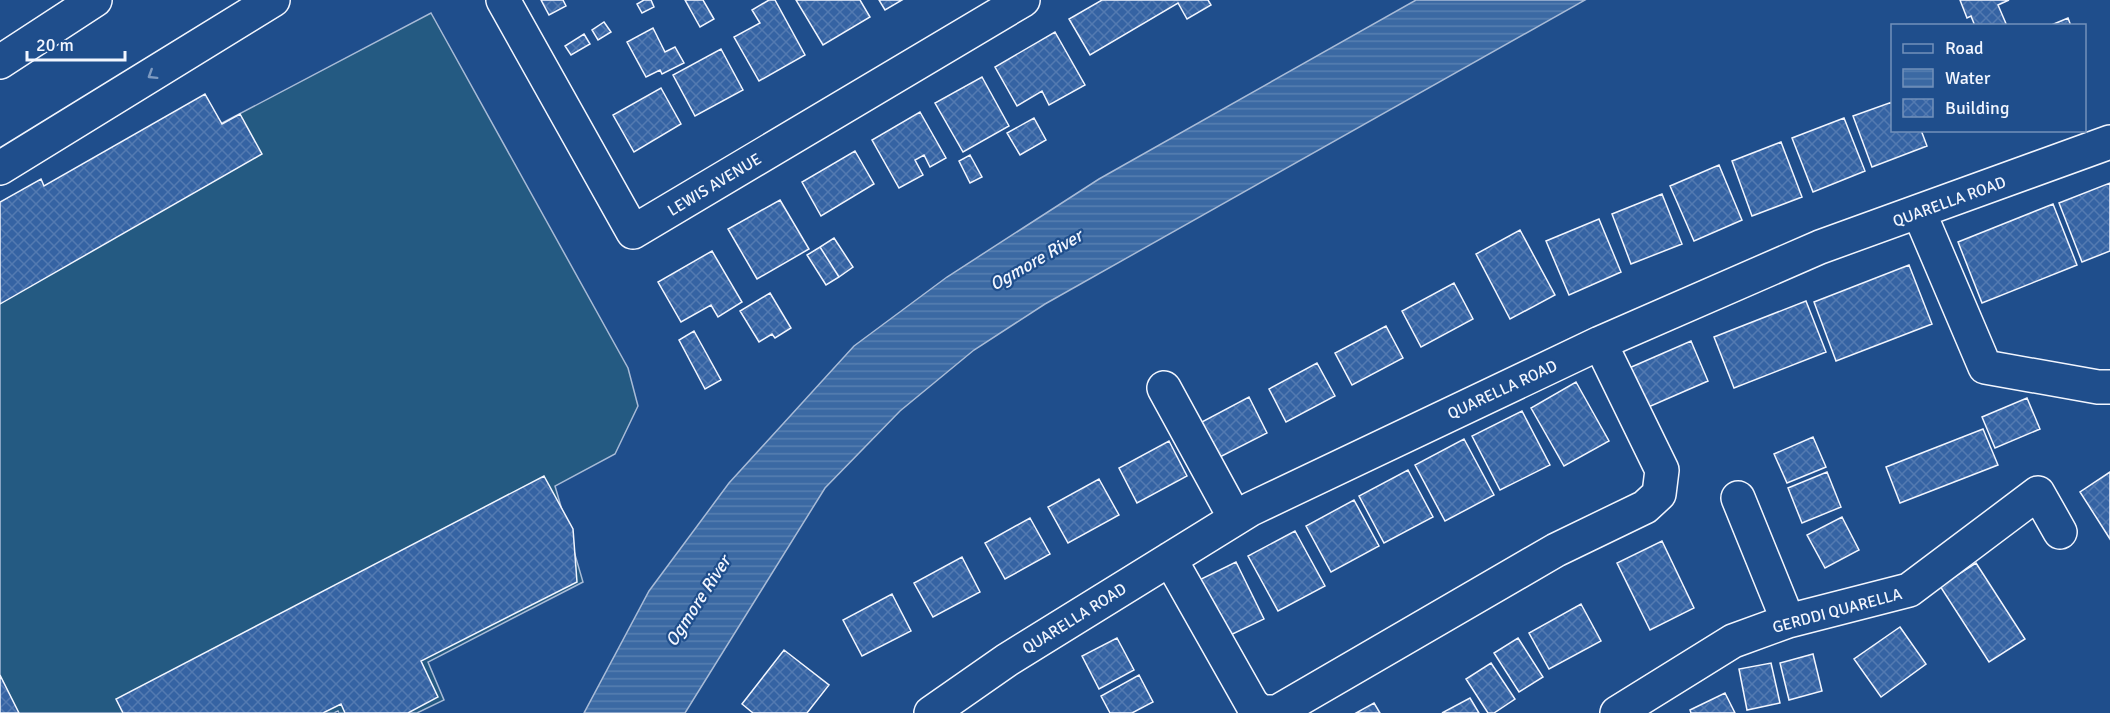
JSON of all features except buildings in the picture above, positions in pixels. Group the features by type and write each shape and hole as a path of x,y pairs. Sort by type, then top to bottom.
{"street":[{"path":"0,62 95,0"},
{"path":"0,168 273,0"},
{"name":"LEWIS AVENUE","path":"503,0 633,232 1023,0"},
{"name":"QUARELLA ROAD","path":"932,713 1007,660 1235,518 1262,504 1600,343 1820,247 2110,142"},
{"path":"1919,212 1985,367 2098,387 2110,387"},
{"path":"1170,559 1252,704 1262,712 1277,712 1556,550 1645,507 1659,494 1662,470 1600,343"},
{"path":"1164,387 1235,518"},
{"name":"GERDDI QUARELLA","path":"1617,713 1733,641 1788,621 1910,590 2038,493 2060,532"},
{"path":"1738,498 1788,621"}],"shaded area":[{"path":"431,13 628,368 638,406 615,454 555,486 583,582 428,662 444,700 417,713 339,713 338,711 334,713 0,713 0,240"}],"water":[{"name":"Ogmore River","path":"1416,0 1585,0 1045,304 974,350 900,411 825,488 685,713 584,713 649,591 729,483 854,346 947,277 1099,179"}]}
